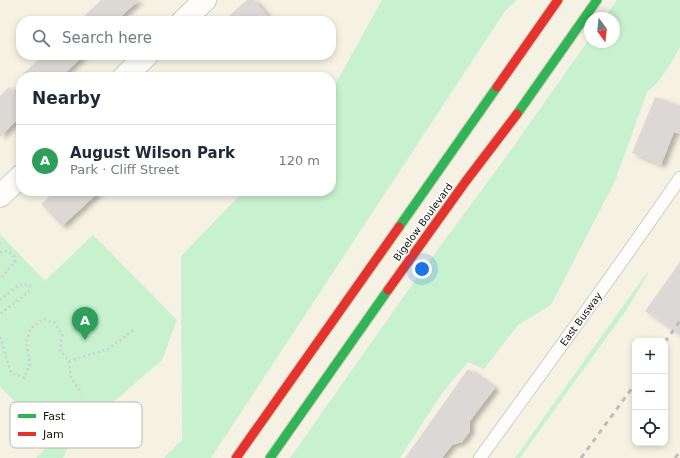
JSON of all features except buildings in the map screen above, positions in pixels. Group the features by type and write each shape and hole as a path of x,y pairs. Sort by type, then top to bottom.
{"main road":[{"name":"Bigelow Boulevard","path":"236,458 558,0"},
{"name":"Bigelow Boulevard","path":"270,458 398,276 466,181 526,102 597,0"}],"street":[{"path":"188,16 205,0"},
{"path":"129,72 142,60"},
{"path":"0,196 16,181"}],"lane":[{"name":"East Busway","path":"480,458 594,302 680,178"}],"path":[{"path":"0,252 8,251 14,256 14,262 0,279"},
{"path":"0,300 18,286 24,284 30,286 29,292 0,314"},
{"path":"0,337 11,373 24,378 30,364 26,342 31,328 43,319 55,323 62,335 60,350 69,361 71,378 82,393"},
{"path":"69,361 108,350 134,330"}],"green space":[{"path":"382,0 517,0 505,11 211,458 164,458 182,440 181,256 239,196 336,196 336,83"},
{"path":"617,0 680,0 680,47 668,68 656,84 647,92 615,181 551,305 518,325 484,369 468,362 442,393 400,458 290,458 416,279 506,157 584,46 584,48 620,48 620,12 608,12"},
{"path":"0,234 45,281 93,235 177,320 162,360 113,402 15,402 0,386"},
{"path":"650,270 627,309 520,458 515,458 643,278"},
{"path":"46,448 68,448 63,458 36,458"}],"railway":[{"path":"668,338 680,321"},
{"path":"581,458 632,388"},
{"path":"675,458 680,452"}],"traffic: fast":[{"path":"517,114 597,0"},
{"path":"399,227 497,87"},
{"path":"270,458 388,290"}],"traffic: jam":[{"path":"497,87 558,0"},
{"path":"388,290 466,181 517,114"},
{"path":"236,458 399,227"}],"place":[{"name":"August Wilson Park","path":"85,340"}]}
